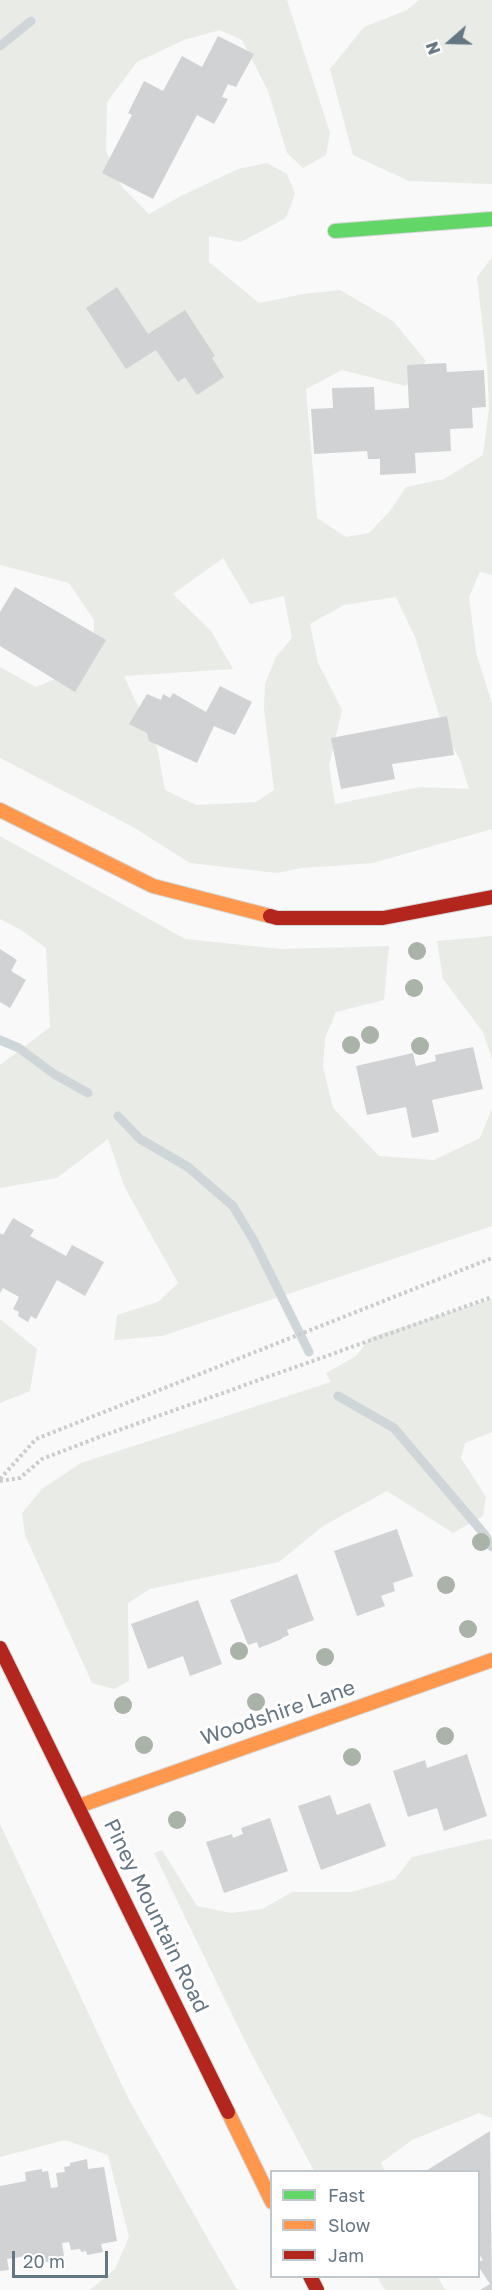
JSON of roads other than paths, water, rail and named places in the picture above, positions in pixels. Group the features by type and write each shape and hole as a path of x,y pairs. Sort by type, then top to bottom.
{"street":[{"path":"335,231 492,219"},
{"path":"0,810 153,886 277,918 383,918 492,897"},
{"name":"Piney Mountain Road","path":"0,1648 270,2198"},
{"name":"Woodshire Lane","path":"79,1806 492,1660"}],"waterway":[{"path":"0,46 31,21"},
{"path":"0,1040 19,1048 54,1074 88,1093"},
{"path":"118,1116 140,1139 188,1167 233,1206 254,1241 309,1352"},
{"path":"338,1396 394,1428 485,1535 492,1547"}]}
